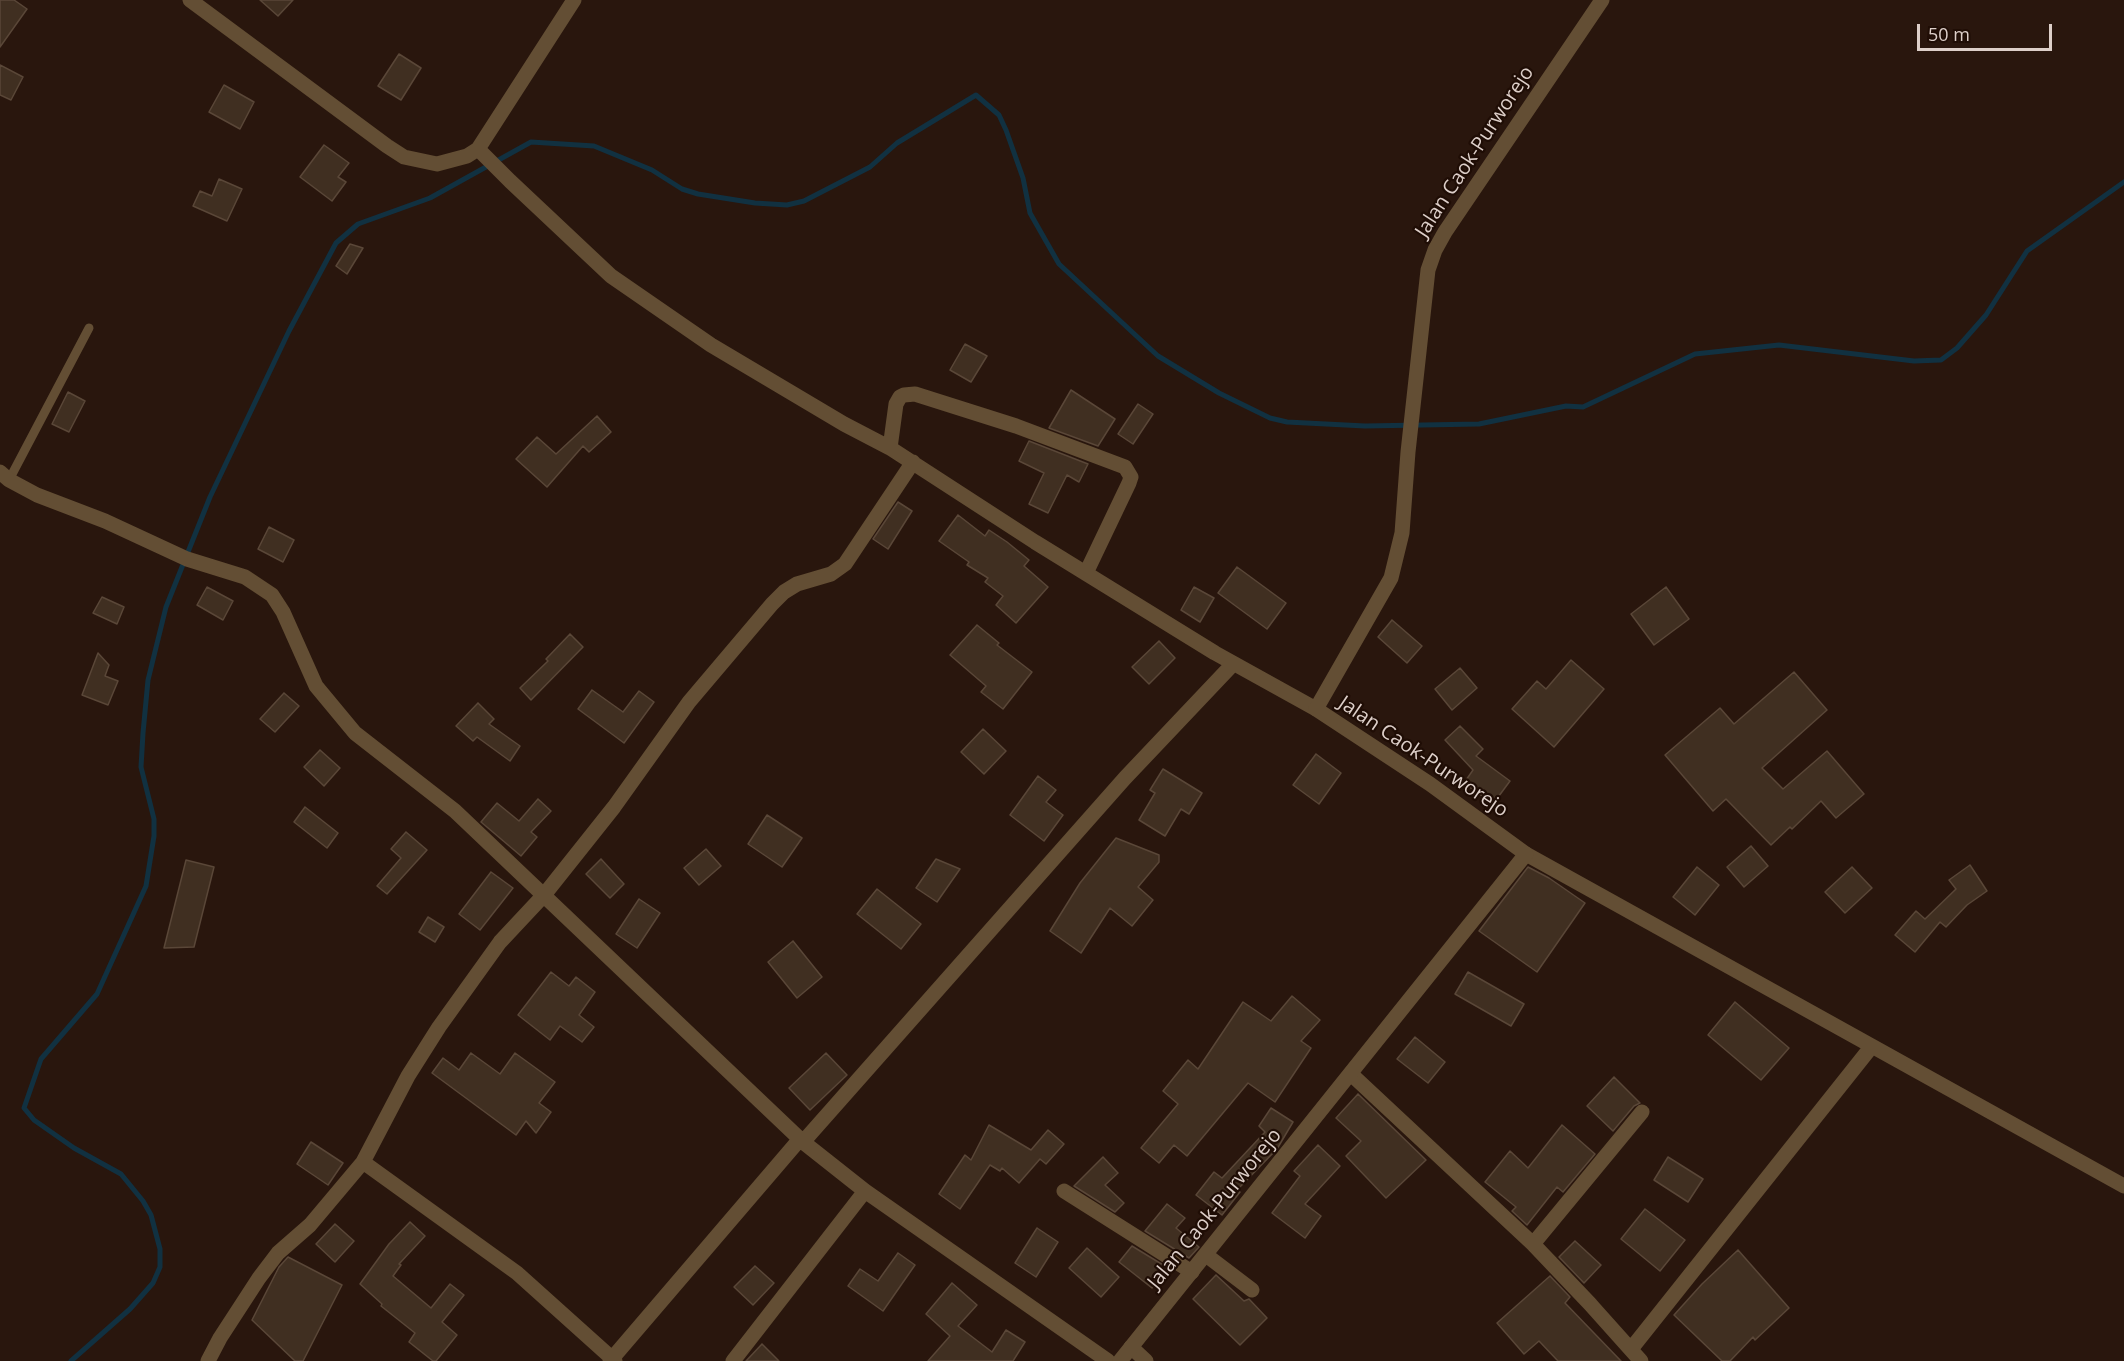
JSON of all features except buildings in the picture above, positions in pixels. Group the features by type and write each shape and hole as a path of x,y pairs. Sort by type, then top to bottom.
{"street":[{"path":"190,0 404,157 437,164 483,154"},
{"path":"483,154 574,0"},
{"name":"Jalan Caok-Purworejo","path":"1120,1361 1526,854 1430,784 1316,709 1391,578 1402,533 1408,452 1428,270 1435,250 1445,231 1602,0"},
{"path":"483,154 611,276 711,345 913,462 1233,664 1316,709"},
{"path":"890,448 896,404 900,397 915,394 1016,426 1125,467 1131,477 1129,483 1086,573"},
{"path":"208,1361 246,1298 278,1253 310,1226 363,1162 408,1076 439,1027 500,942 544,895 614,807 689,702 772,604 784,592 797,584 831,574 845,564 913,462"},
{"path":"9,479 37,495 105,521 187,559 245,577 272,595 283,612 316,686 355,733 455,811 802,1140 864,1191 1108,1361"},
{"path":"363,1162 517,1274 612,1360 802,1140 1125,778 1233,664"},
{"path":"1526,854 2124,1186"},
{"path":"1350,1074 1533,1245 1636,1355 1872,1046"},
{"path":"1533,1245 1642,1112"},
{"path":"733,1361 864,1191"},
{"path":"1064,1191 1192,1272"},
{"path":"1206,1255 1252,1290"},
{"path":"1131,1347 1146,1361"}],"lane":[{"path":"9,479 89,328"}],"waterway":[{"path":"71,1361 130,1309 153,1283 160,1267 160,1249 151,1215 143,1201 121,1174 74,1148 34,1120 24,1108 41,1059 97,994 146,886 154,836 154,819 141,767 143,733 148,680 166,607 210,497 289,331 336,243 358,224 430,198 531,142 594,146 652,170 682,189 698,194 755,203 787,205 804,201 870,167 897,143 976,95 999,115 1023,178 1030,213 1059,264 1158,356 1219,393 1270,418 1287,422 1365,426 1479,424 1566,406 1583,407 1695,354 1779,345 1914,361 1941,360 1957,348 1986,315 2027,251 2124,182"}]}
